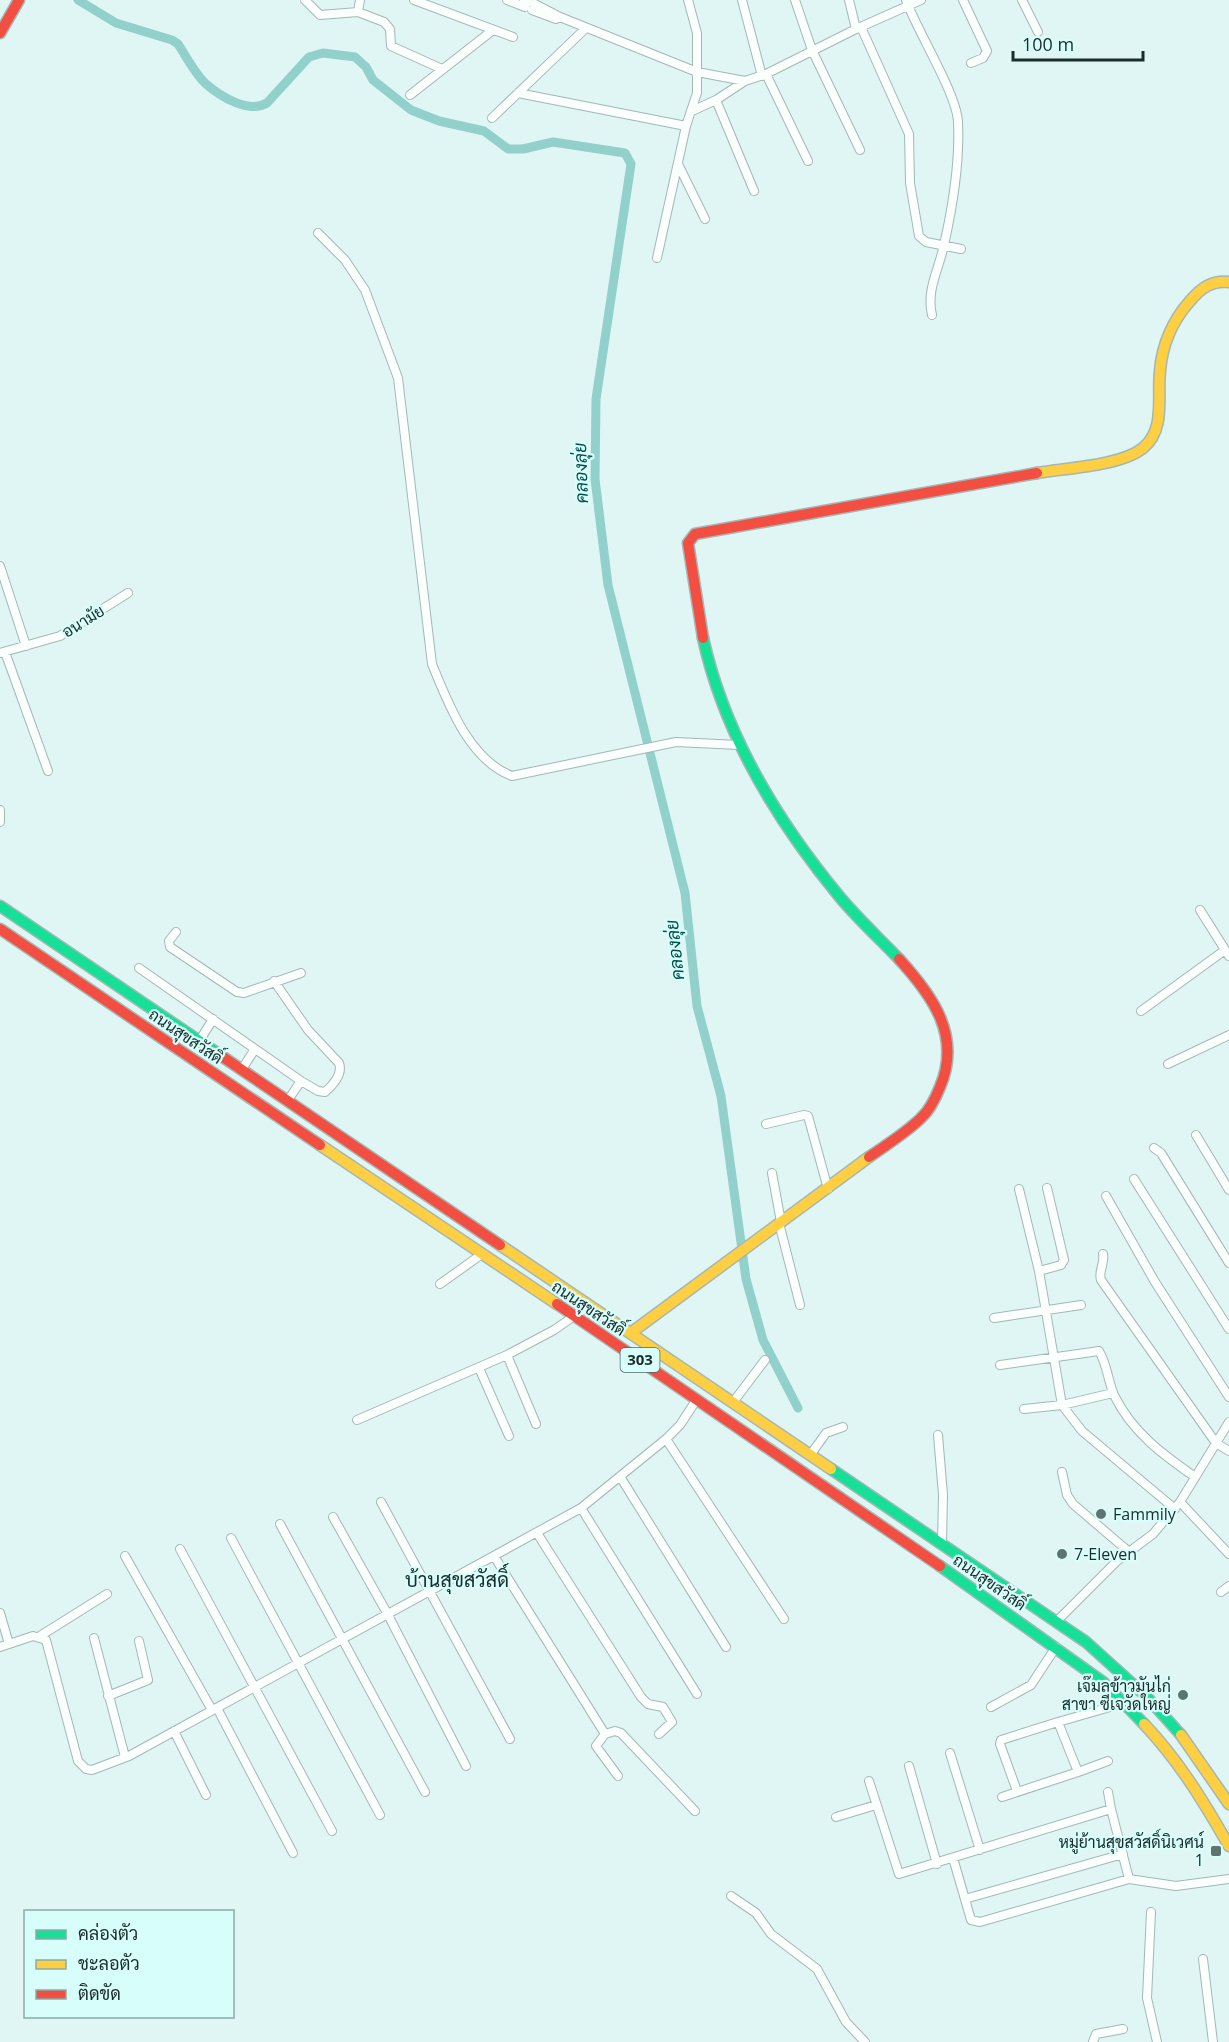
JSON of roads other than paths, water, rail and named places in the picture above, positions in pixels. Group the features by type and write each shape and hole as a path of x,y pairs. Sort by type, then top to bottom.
{"main road":[{"path":"0,33 19,0"},
{"path":"632,1332 922,1118 936,1100 945,1077 948,1046 944,1024 937,1007 917,980 840,897 799,844 739,745 706,650 688,543 691,537 695,534 816,515 916,493 1115,460 1138,453 1146,446 1159,422 1162,360 1174,324 1182,309 1204,286 1220,280 1229,282"},
{"name":"ถนนสุขสวัสดิ์","path":"0,906 1057,1621 1112,1663 1141,1689 1192,1748 1229,1804"},
{"name":"ถนนสุขสวัสดิ์","path":"0,929 697,1399 1056,1647 1126,1702 1171,1752 1199,1793 1229,1846"}],"street":[{"path":"305,0 320,15 358,12 389,26 391,46 442,69"},
{"path":"358,12 360,0"},
{"path":"414,0 513,37"},
{"path":"507,0 529,5 697,72 745,81"},
{"path":"657,258 686,126 697,93 698,33 688,0"},
{"path":"742,0 764,75 808,161"},
{"path":"795,0 812,50 860,150"},
{"path":"849,0 858,28 909,134 910,183 919,236 926,242 961,249"},
{"path":"692,111 716,100 745,81 764,75 907,3 921,0"},
{"path":"963,0 987,51 983,58 971,63"},
{"path":"1022,0 1038,32"},
{"path":"907,3 957,112 952,204 944,246 929,298 932,315"},
{"path":"492,118 586,28"},
{"path":"410,95 494,30"},
{"path":"518,93 686,126"},
{"path":"716,100 754,191"},
{"path":"678,164 705,219"},
{"path":"318,232 345,260 365,290 398,378 432,664 449,707 474,745 495,770 512,776 676,742 739,745"},
{"path":"0,566 26,646"},
{"name":"อนามัย","path":"3,653 60,636 128,593"},
{"path":"3,653 48,771"},
{"path":"0,810 0,822"},
{"path":"1141,1011 1227,953 1200,910"},
{"path":"176,932 169,941 170,947 237,992 244,993 301,973"},
{"path":"139,968 301,1081 318,1091 325,1092 337,1079 341,1068 308,1030 274,981"},
{"path":"200,1041 213,1019"},
{"path":"1168,1064 1229,1035"},
{"path":"242,1070 255,1049"},
{"path":"288,1100 301,1081"},
{"path":"766,1124 808,1116 828,1189"},
{"path":"1196,1135 1229,1190"},
{"path":"1154,1148 1161,1153 1229,1263"},
{"path":"772,1173 780,1223 800,1305"},
{"path":"1134,1179 1229,1329"},
{"path":"1039,1271 1061,1265 1064,1260 1047,1188"},
{"path":"1019,1189 1039,1271 1062,1405 1090,1438 1177,1505 1229,1554"},
{"path":"1106,1196 1155,1282 1229,1397"},
{"path":"440,1284 482,1254"},
{"path":"1103,1254 1105,1262 1099,1276 1101,1280 1216,1443 1229,1451"},
{"path":"357,1420 507,1355 576,1317 590,1305"},
{"path":"994,1318 1081,1305"},
{"path":"1000,1365 1099,1351 1113,1393 1134,1427 1150,1444 1195,1477"},
{"path":"507,1355 536,1424"},
{"path":"734,1401 765,1360"},
{"path":"479,1368 509,1436"},
{"path":"1024,1409 1062,1405 1113,1393"},
{"path":"40,1636 50,1646 78,1761 86,1769 92,1770 125,1757 174,1731 581,1508 621,1478 680,1425 697,1399"},
{"path":"1057,1621 1128,1551 1153,1534 1177,1505 1229,1422"},
{"path":"811,1454 826,1433 843,1427"},
{"path":"938,1435 943,1495 942,1543"},
{"path":"666,1438 784,1619"},
{"path":"1062,1472 1067,1495 1073,1504 1128,1551"},
{"path":"621,1478 726,1647"},
{"path":"381,1502 510,1738"},
{"path":"581,1508 697,1695"},
{"path":"333,1517 387,1613 466,1766"},
{"path":"280,1524 425,1792"},
{"path":"537,1533 641,1697 648,1704 663,1707 671,1716 672,1722 659,1734"},
{"path":"231,1538 380,1815"},
{"path":"180,1549 256,1685 332,1831"},
{"path":"125,1556 214,1709 293,1853"},
{"path":"494,1556 605,1734"},
{"path":"1221,1592 1229,1586"},
{"path":"0,1647 33,1636 40,1636 107,1594"},
{"path":"0,1613 9,1644"},
{"path":"94,1638 125,1757"},
{"path":"108,1696 148,1680 139,1641"},
{"path":"992,1707 1031,1685 1056,1647"},
{"path":"1017,1791 1000,1744 1001,1740 1126,1702"},
{"path":"1058,1722 1078,1772"},
{"path":"174,1731 206,1796"},
{"path":"618,1776 596,1746 605,1734 615,1731 621,1733 695,1810"},
{"path":"950,1752 980,1850"},
{"path":"1002,1797 1108,1761"},
{"path":"909,1766 937,1864"},
{"path":"868,1781 899,1874 1111,1809"},
{"path":"1108,1792 1129,1879"},
{"path":"836,1817 876,1804"},
{"path":"965,1899 1123,1854"},
{"path":"952,1858 971,1920 980,1922 1129,1879 1176,1886 1229,1879"},
{"path":"731,1896 756,1913 771,1934 817,1969 846,2022 865,2042"},
{"path":"1151,1912 1147,1998 1157,2042"},
{"path":"1203,1959 1213,2042"},
{"path":"1093,2042 1096,2034 1123,2029"}],"waterway":[{"name":"คลองลุ่ย","path":"78,0 116,23 172,40 178,44 194,70 206,84 226,98 243,105 259,106 267,103 309,57 323,53 355,57 366,67 373,80 411,110 439,121 484,131 508,149 523,149 553,142 625,153 631,164 596,399 595,479 608,585 685,893 697,1006 721,1096 746,1279 763,1340 798,1408"}],"place":[{"name":"Fammily","path":"1101,1514"},
{"name":"7-Eleven","path":"1062,1554"},
{"name":"เจ๊มลข้าวมันไก่ สาขา ซีเจวัดใหญ่","path":"1183,1695"},
{"name":"หมู่ย้านสุขสวัสดิ์นิเวศน์ 1","path":"1216,1851"}],"district":[{"name":"บ้านสุขสวัสดิ์","path":"457,1580"}]}
